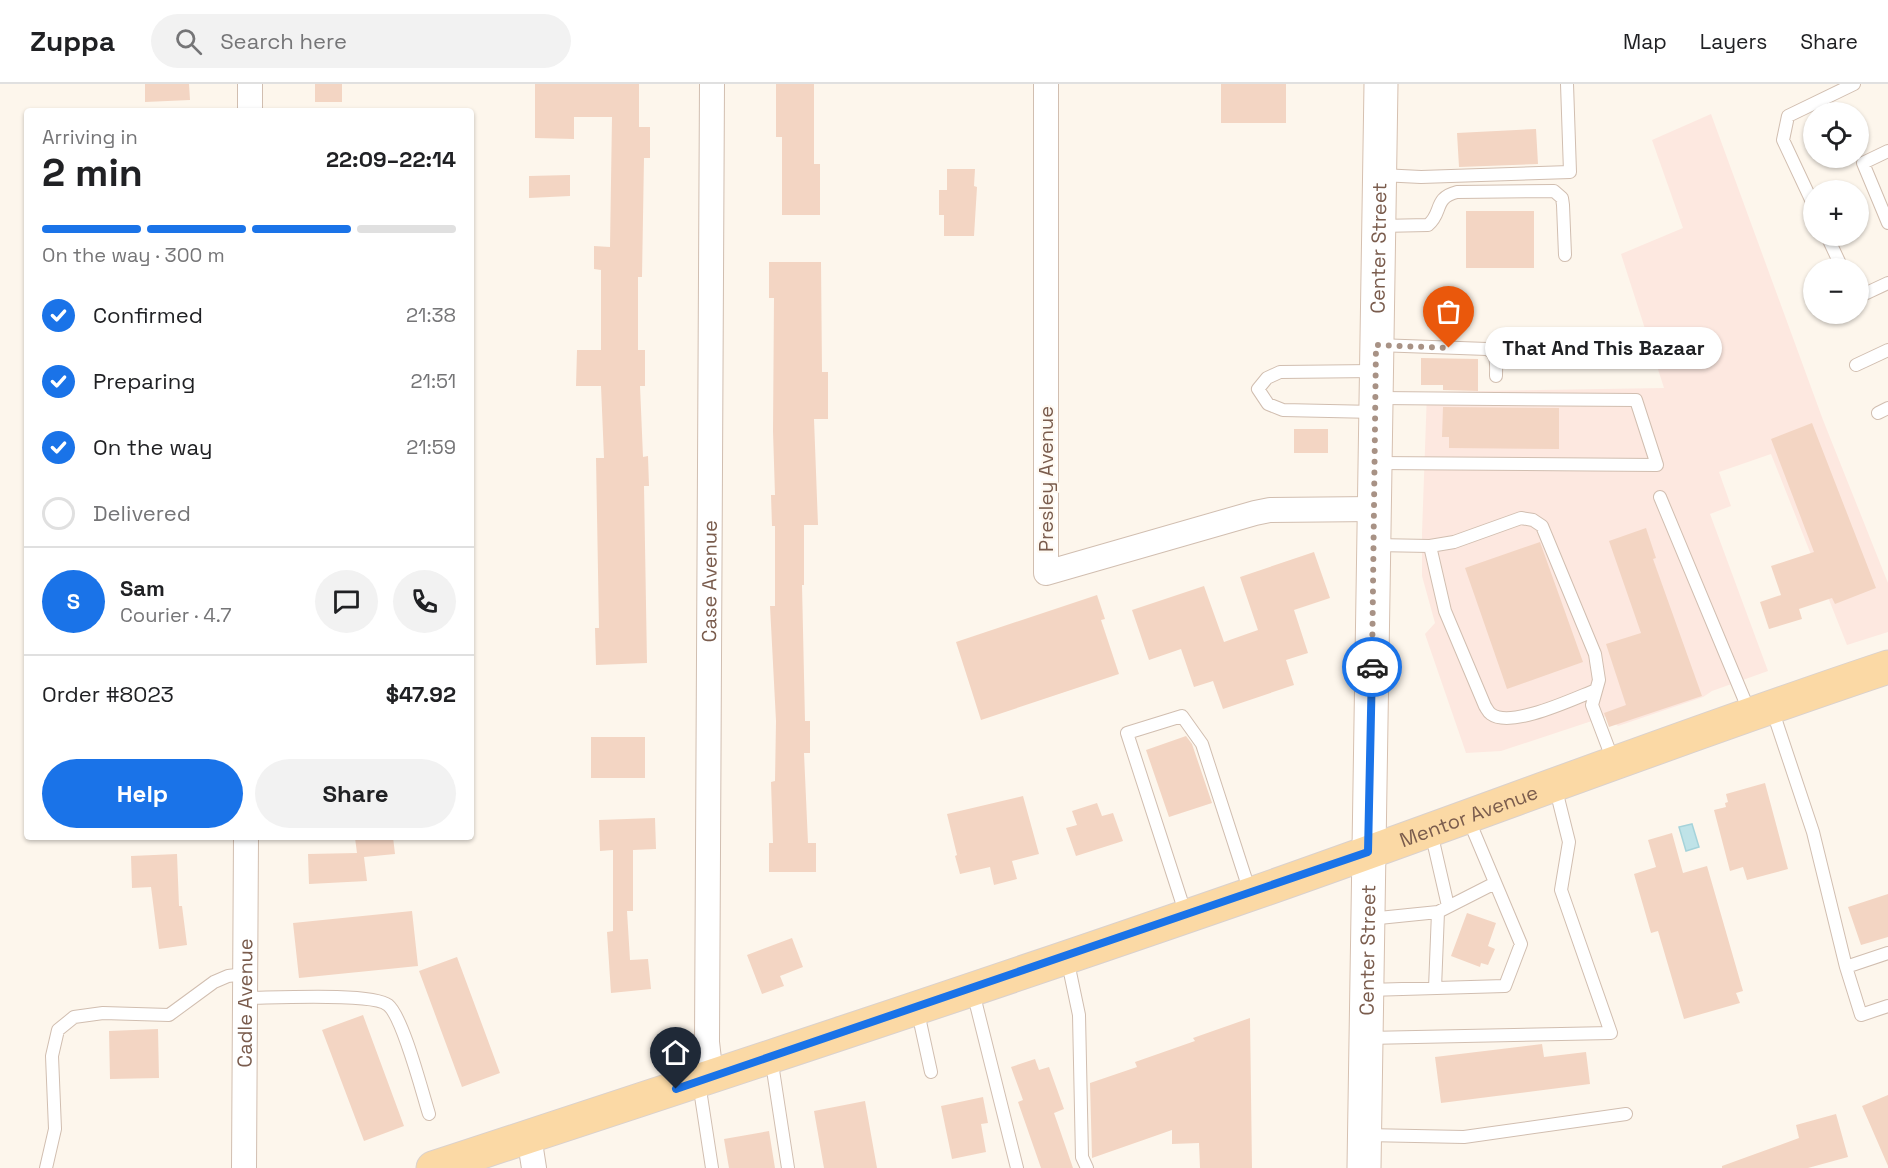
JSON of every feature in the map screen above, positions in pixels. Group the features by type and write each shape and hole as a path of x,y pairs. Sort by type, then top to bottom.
{"main road":[{"name":"Center Street","path":"1364,1168 1381,84"},
{"name":"Mentor Avenue","path":"433,1168 917,1008 1251,894 1761,710 1888,667"}],"street":[{"path":"250,84 250,108"},
{"name":"Case Avenue","path":"705,1079 712,84"},
{"name":"Presley Avenue","path":"1046,84 1046,573 1270,510 1374,509"},
{"name":"Cadle Avenue","path":"244,1168 246,840"},
{"path":"529,1136 534,1168"}],"lane":[{"path":"1380,175 1421,177 1569,172 1567,84"},
{"path":"1803,183 1783,140 1788,116 1854,84"},
{"path":"1888,151 1863,163 1888,223"},
{"path":"1379,225 1428,225 1433,221 1442,199 1456,192 1554,191 1562,198 1565,255"},
{"path":"1869,292 1888,283"},
{"path":"1375,463 1657,465 1636,400 1375,382 1280,372 1267,378 1258,389 1268,404 1283,410 1375,382 1487,349 1494,354 1496,376"},
{"path":"1856,365 1888,350"},
{"path":"1660,497 1761,710 1813,832 1846,967 1861,1015 1888,1006"},
{"path":"1374,545 1430,546 1467,539 1521,518 1533,520 1542,526 1595,654 1599,670 1592,705 1615,764"},
{"path":"1430,546 1445,611 1485,706 1491,715 1500,718 1518,718 1596,690"},
{"path":"1187,916 1127,733 1182,716 1202,744 1251,894"},
{"path":"1366,1038 1611,1033 1561,890 1569,842 1554,785"},
{"path":"1367,990 1504,986 1521,944 1467,816"},
{"path":"1431,830 1443,909 1435,988"},
{"path":"1368,919 1443,909 1495,883"},
{"path":"1846,967 1888,952"},
{"path":"1067,957 1079,1016 1083,1157 1087,1168"},
{"path":"46,1168 55,1129 52,1056 58,1030 74,1017 103,1013 169,1016 214,982 228,975 245,974"},
{"path":"973,988 1017,1168"},
{"path":"245,998 367,998 388,1005 399,1022 429,1114"},
{"path":"917,1008 931,1072"},
{"path":"771,1055 788,1168"},
{"path":"705,1079 712,1168"},
{"path":"1364,1135 1464,1137 1626,1114"}],"shaded area":[{"path":"1711,114 1823,420 1888,583 1888,632 1847,645 1771,454 1719,472 1731,506 1710,514 1768,671 1712,691 1703,697 1618,726 1607,716 1501,751 1466,753 1425,634 1435,623 1422,576 1427,392 1664,388 1621,254 1683,228 1652,140"}],"water":[{"path":"1692,824 1699,847 1686,851 1679,827"}],"building":[{"path":"145,84 189,84 190,100 145,102"},
{"path":"315,84 342,84 342,102 315,102"},
{"path":"535,84 639,84 639,127 650,127 650,158 644,158 642,277 638,277 638,350 645,350 645,386 640,386 643,457 648,456 649,486 644,486 647,663 596,665 595,628 599,628 596,458 604,458 601,386 576,386 577,350 601,350 601,270 594,269 594,246 610,247 612,117 574,117 574,139 535,138"},
{"path":"776,84 814,84 814,164 820,164 820,215 782,215 782,137 776,137"},
{"path":"1221,84 1286,84 1286,123 1221,123"},
{"path":"1536,129 1538,164 1459,167 1457,133"},
{"path":"947,169 975,169 974,186 977,187 974,236 944,236 944,215 939,215 939,190 947,190"},
{"path":"570,175 570,196 529,198 529,176"},
{"path":"1466,211 1534,211 1534,268 1466,268"},
{"path":"769,262 821,262 822,372 828,372 828,419 814,419 818,525 804,525 804,585 802,585 805,721 810,721 810,753 804,753 808,843 816,843 816,872 769,872 769,843 773,843 771,782 775,781 776,721 770,606 775,606 775,526 772,526 771,495 775,495 774,298 769,298"},
{"path":"1421,358 1478,359 1478,391 1443,390 1443,385 1421,385"},
{"path":"1443,407 1559,408 1559,449 1449,448 1449,437 1442,437"},
{"path":"1812,423 1876,588 1835,604 1832,598 1799,609 1802,619 1769,629 1760,602 1781,595 1771,566 1814,552 1771,439"},
{"path":"1294,429 1328,429 1328,453 1294,453"},
{"path":"1646,528 1656,558 1653,559 1702,696 1609,727 1604,713 1626,705 1606,644 1641,633 1609,541"},
{"path":"1540,542 1583,662 1507,689 1465,568"},
{"path":"1314,552 1330,598 1294,610 1308,653 1286,660 1294,685 1223,709 1213,681 1194,687 1181,649 1149,660 1132,610 1204,586 1224,642 1258,630 1240,577"},
{"path":"1097,595 1105,619 1101,620 1119,674 981,720 956,642"},
{"path":"1186,736 1192,744 1212,803 1169,817 1146,750"},
{"path":"591,737 645,737 645,778 591,778"},
{"path":"1765,783 1788,869 1747,880 1743,867 1730,871 1714,810 1726,807 1725,803 1728,802 1726,794"},
{"path":"1023,796 1039,854 1012,861 1017,879 994,885 990,867 960,874 947,814"},
{"path":"1097,803 1102,816 1113,813 1123,841 1076,856 1066,828 1077,825 1072,811"},
{"path":"655,818 656,849 633,850 633,911 627,911 630,960 648,959 651,989 611,993 607,932 613,931 613,850 600,851 599,820"},
{"path":"1672,833 1683,873 1707,866 1743,991 1736,993 1740,1003 1684,1019 1658,931 1651,933 1634,874 1656,867 1648,840"},
{"path":"355,840 393,840 395,854 364,857 367,881 309,884 308,854 357,853"},
{"path":"177,854 179,906 182,906 187,945 159,949 151,887 132,888 131,856"},
{"path":"1888,894 1888,937 1861,945 1848,907"},
{"path":"412,911 418,966 299,978 293,923"},
{"path":"1467,913 1496,923 1488,946 1495,949 1488,965 1481,963 1480,967 1451,956"},
{"path":"792,938 803,967 780,976 784,986 762,994 747,955"},
{"path":"457,957 500,1073 462,1087 419,971"},
{"path":"363,1015 404,1126 364,1141 322,1030"},
{"path":"1250,1018 1252,1168 1200,1168 1199,1143 1172,1144 1172,1130 1092,1158 1090,1083 1137,1067 1135,1062 1195,1041 1193,1038"},
{"path":"158,1029 159,1078 110,1079 109,1031"},
{"path":"1542,1044 1544,1057 1586,1052 1590,1084 1441,1103 1435,1057"},
{"path":"1035,1059 1039,1070 1049,1067 1064,1109 1054,1113 1073,1168 1041,1168 1018,1102 1023,1100 1011,1067"},
{"path":"1888,1095 1888,1166 1862,1106"},
{"path":"983,1097 988,1123 981,1124 986,1152 952,1159 941,1106"},
{"path":"865,1101 877,1168 824,1168 814,1111"},
{"path":"1836,1114 1848,1157 1808,1168 1722,1168 1722,1166 1799,1138 1796,1125"},
{"path":"769,1131 775,1168 729,1168 724,1139"}],"way so far":[{"path":"1372,667 1376,345 1449,348"}],"place":[{"name":"That And This Bazaar","path":"1449,348"}],"route":[{"path":"676,1089 771,1055 1147,930 1368,852 1372,667"}]}
